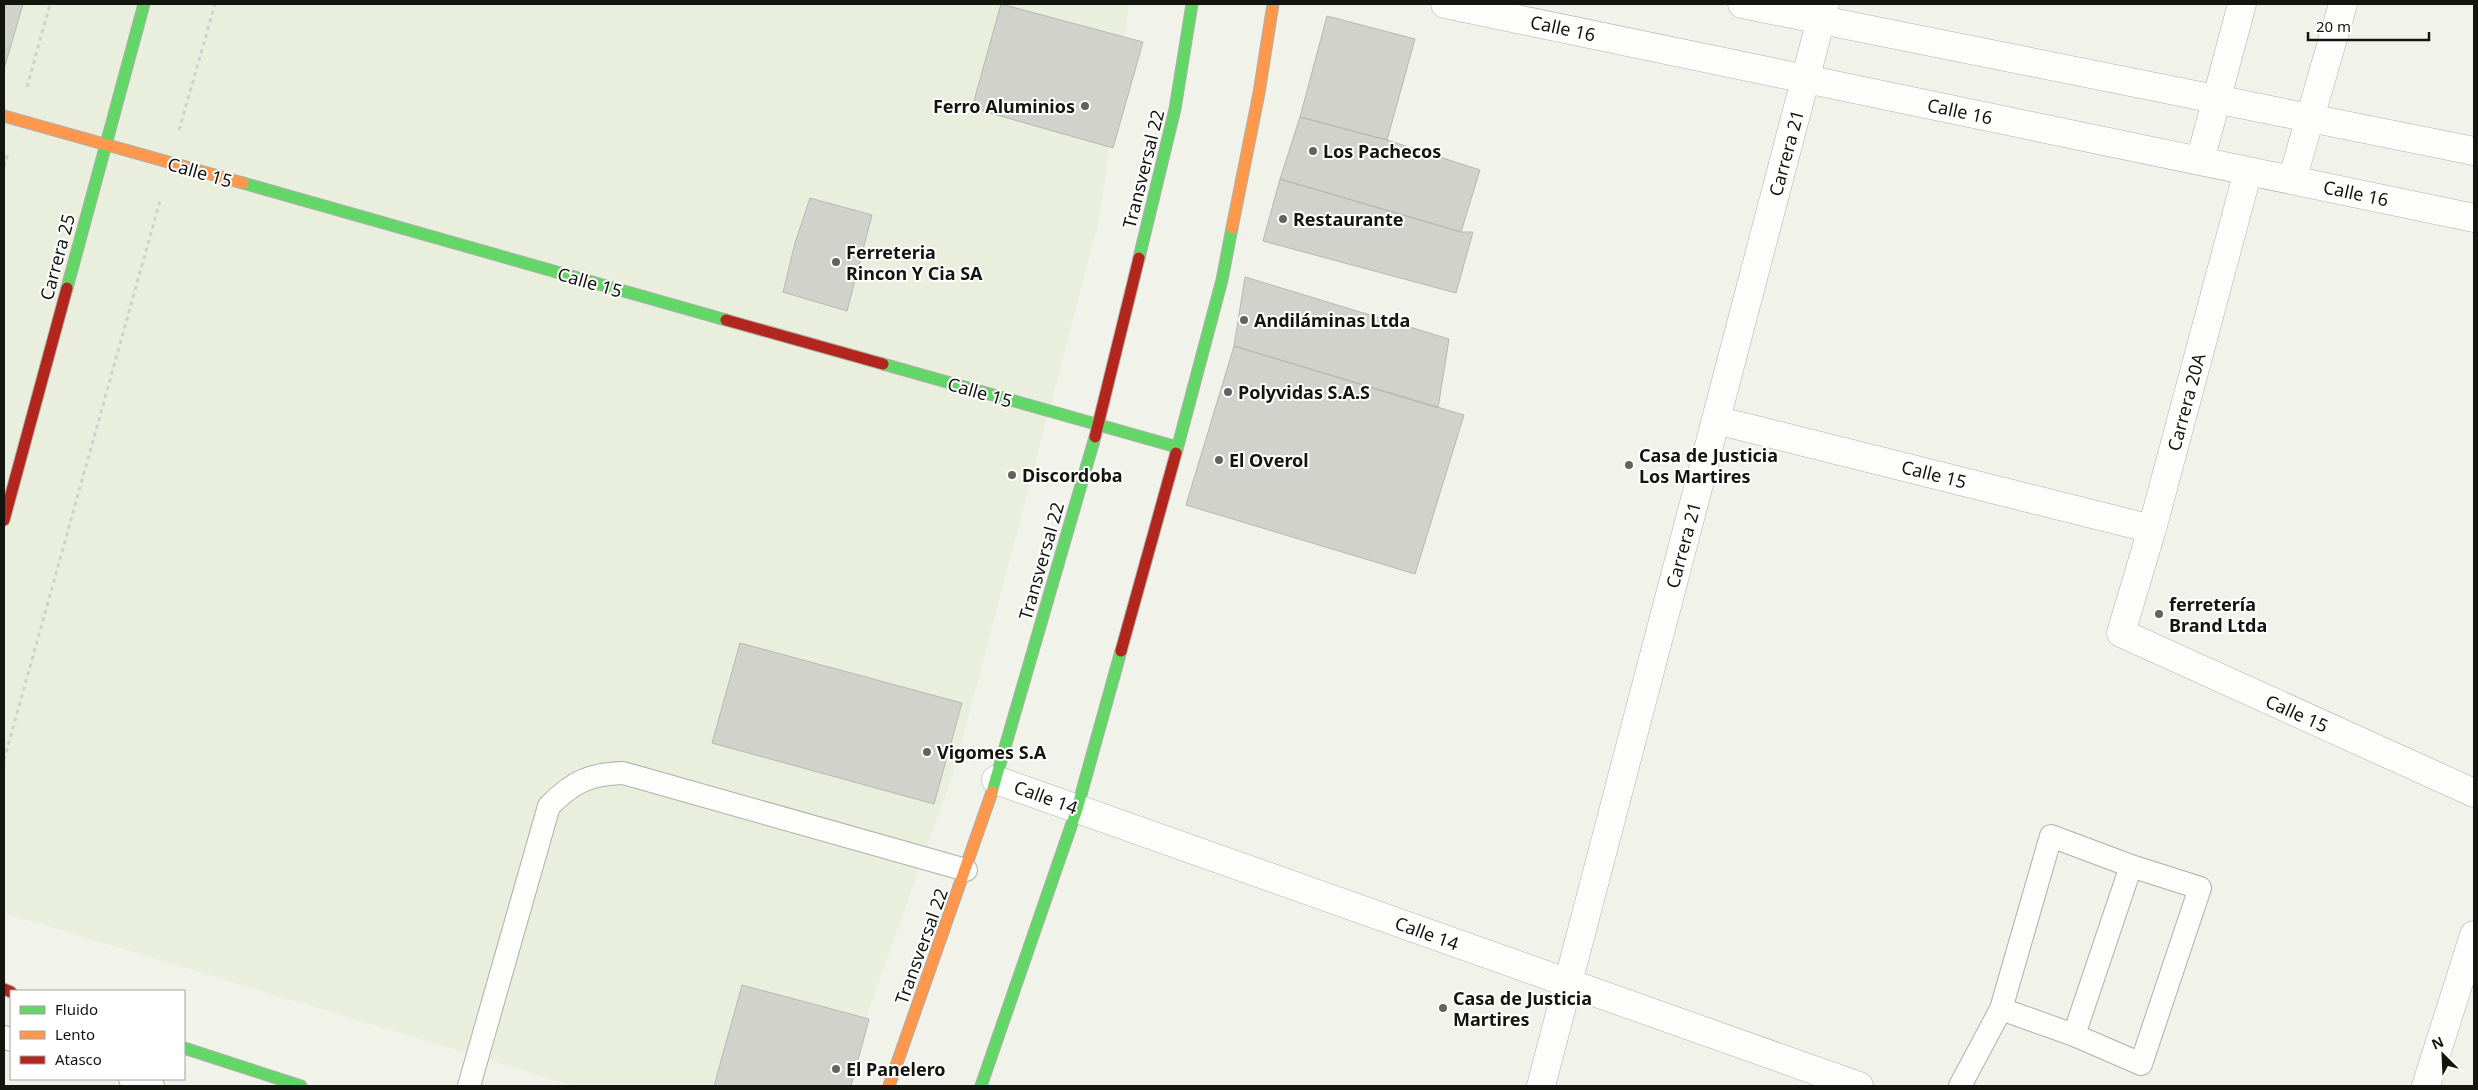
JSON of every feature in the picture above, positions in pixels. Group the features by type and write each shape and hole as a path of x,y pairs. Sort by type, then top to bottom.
{"street":[{"name":"Carrera 25","path":"4,520 144,4"},
{"name":"Transversal 22","path":"889,1086 996,780 1098,425 1175,109 1192,4"},
{"path":"981,1086 1077,808 1158,524 1222,280 1259,92 1273,4"},
{"name":"Calle 16","path":"1445,4 2474,218"},
{"path":"1742,4 1823,12 2216,99 2474,151"},
{"path":"2200,161 2242,4"},
{"path":"2292,180 2343,4"},
{"name":"Carrera 21","path":"1541,1086 1823,12"},
{"name":"Calle 15","path":"4,116 1177,447"},
{"name":"Carrera 20A","path":"2120,633 2152,529 2248,171"},
{"name":"Calle 15","path":"1716,420 2152,529"},
{"name":"Calle 15","path":"2120,633 2474,793"},
{"name":"Calle 14","path":"996,780 1858,1086"},
{"path":"2426,1086 2474,935"},
{"path":"185,1048 301,1086"}],"lane":[{"path":"469,1086 548,806 564,791 581,780 601,774 623,773 966,870"},
{"path":"1960,1086 2001,1009 2051,836 2131,866 2200,888 2141,1064 2074,1035 2001,1009"},
{"path":"2074,1035 2131,866"},
{"path":"133,1080 153,1086"}],"path":[{"path":"4,760 215,4"}],"shaded area":[{"path":"4,4 1129,4 1099,221 955,768 842,1086 575,1086 4,913"}],"building":[{"path":"4,4 23,4 4,69"},
{"path":"1001,4 1143,42 1113,148 972,108"},
{"path":"1327,16 1415,39 1387,140 1300,117"},
{"path":"1300,117 1387,140 1480,170 1461,232 1280,179"},
{"path":"1280,179 1461,232 1473,232 1456,293 1263,241"},
{"path":"810,198 872,215 847,311 783,292 795,243"},
{"path":"1245,277 1449,339 1438,408 1234,346"},
{"path":"1234,346 1464,415 1415,574 1186,505"},
{"path":"740,643 962,703 934,804 712,743"},
{"path":"742,985 869,1019 851,1086 714,1086"}],"traffic: fast":[{"path":"67,288 144,4"},
{"path":"1139,258 1175,109 1192,4"},
{"path":"243,183 726,320"},
{"path":"1176,453 1222,280 1232,228"},
{"path":"883,364 1177,447"},
{"path":"992,792 1095,437"},
{"path":"981,1086 1077,809 1121,651"},
{"path":"185,1048 301,1086"}],"traffic: slow":[{"path":"1232,228 1259,93 1273,4"},
{"path":"4,116 243,183"},
{"path":"889,1086 992,792"}],"traffic: jam":[{"path":"1095,437 1139,258"},
{"path":"4,520 67,288"},
{"path":"726,320 883,364"},
{"path":"1121,651 1176,453"},
{"path":"4,989 10,992"}],"place":[{"name":"Ferro Aluminios","path":"1085,106"},
{"name":"Los Pachecos","path":"1313,151"},
{"name":"Restaurante","path":"1283,219"},
{"name":"Ferreteria Rincon Y Cia SA","path":"836,262"},
{"name":"Andiláminas Ltda","path":"1244,320"},
{"name":"Polyvidas S.A.S","path":"1228,392"},
{"name":"El Overol","path":"1219,460"},
{"name":"Casa de Justicia Los Martires","path":"1629,465"},
{"name":"Discordoba","path":"1012,475"},
{"name":"ferretería Brand Ltda","path":"2159,614"},
{"name":"Vigomes S.A","path":"927,752"},
{"name":"Casa de Justicia Martires","path":"1443,1008"},
{"name":"El Panelero","path":"836,1069"}]}
